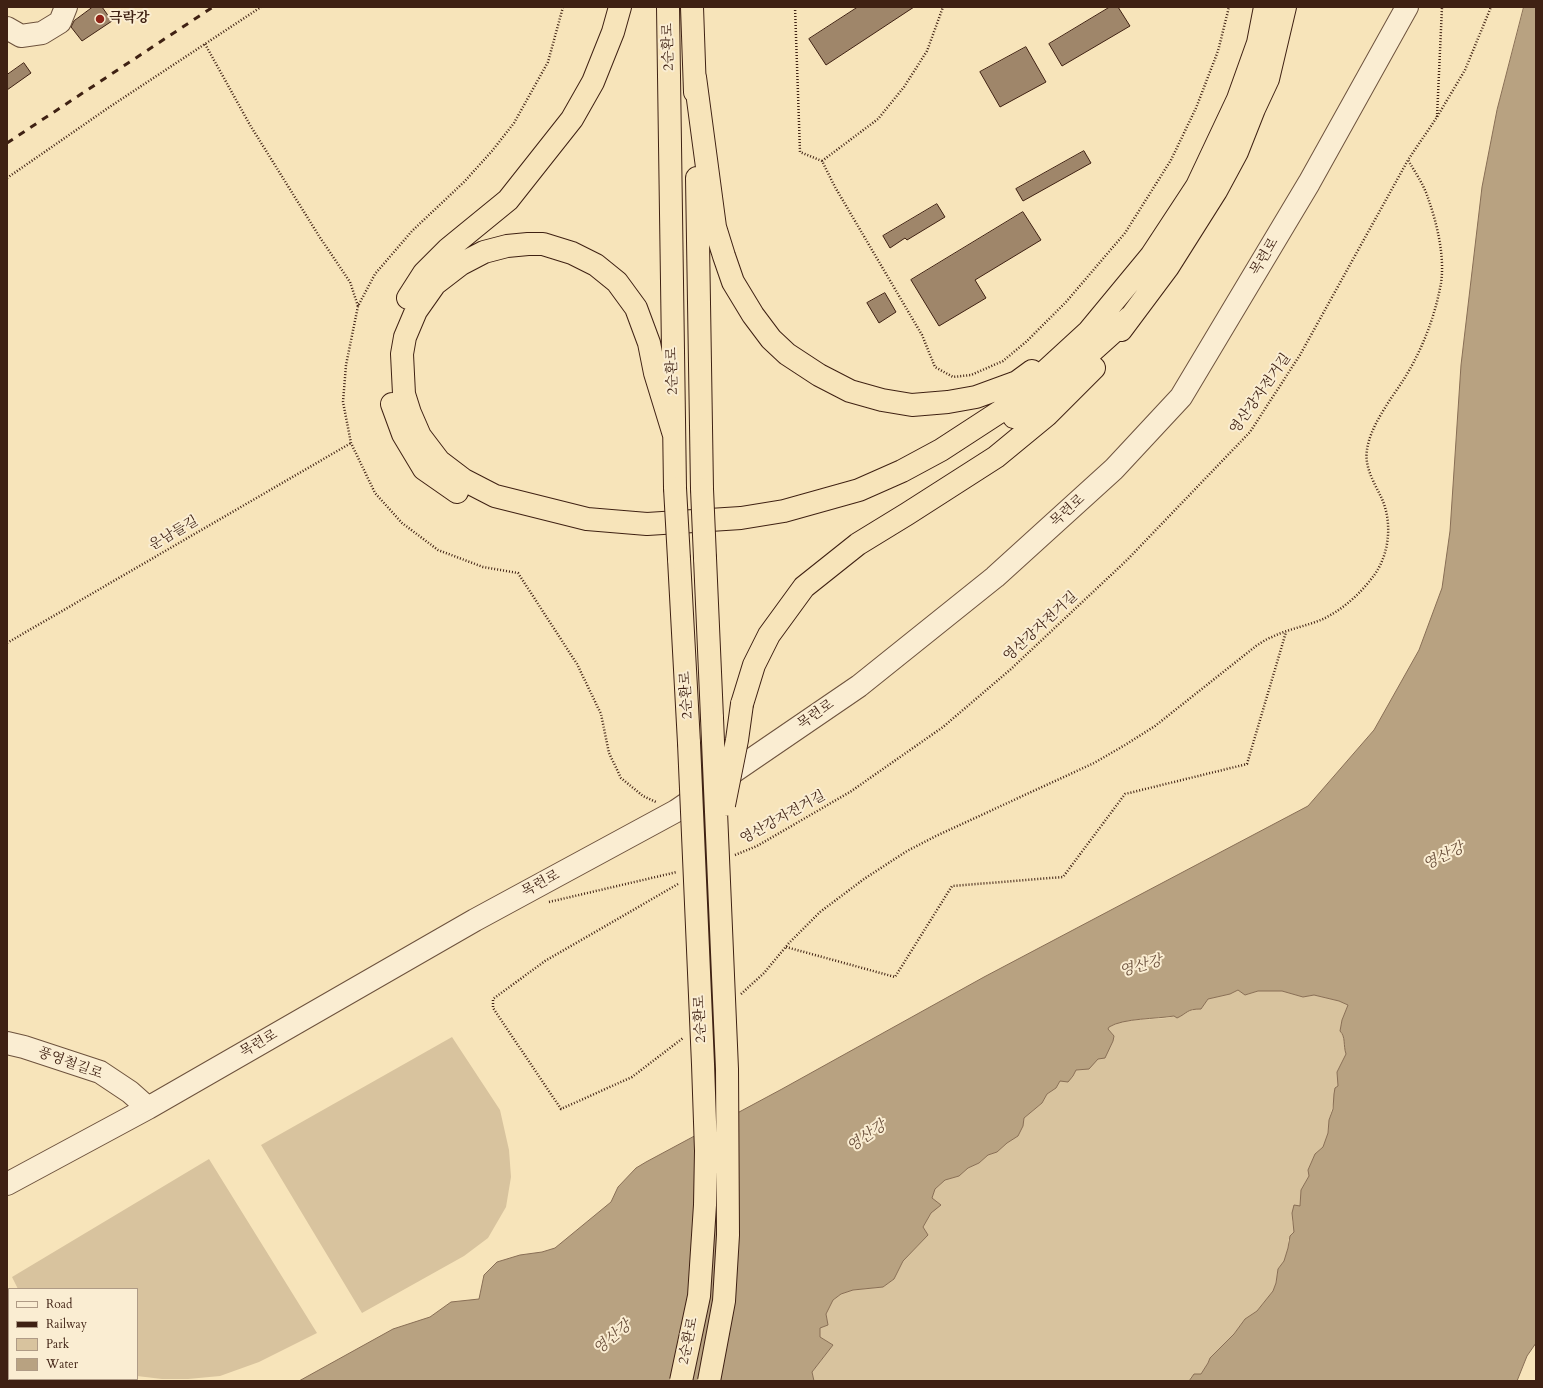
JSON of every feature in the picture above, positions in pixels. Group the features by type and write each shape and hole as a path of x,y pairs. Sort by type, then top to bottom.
{"highway":[{"path":"620,7 593,82 572,119 508,200 448,249 424,273 395,322 387,356 389,390 394,414 402,434 424,469 459,494 491,509 532,520 575,530 630,535 657,536 732,531 772,527 808,519 861,502 892,489 927,472 978,443 1043,395 1130,317"},
{"name":"2순환로","path":"668,7 675,488 689,743 706,1151 705,1206 699,1296 681,1381"},
{"name":"2순환로","path":"692,7 695,78 702,489 727,1069 728,1235 724,1301 709,1381"},
{"path":"674,435 655,373 649,343 636,308 617,282 596,265 572,253 543,244 507,246 484,252 461,264 435,284 416,310 405,337 402,354 404,394 410,413 420,436 439,461 464,480 495,496 587,519 647,524 741,518 784,511 859,490 902,471 940,450 1004,409 1089,331 1151,256 1197,186 1238,99 1258,43 1265,7"},
{"path":"717,838 737,740 742,704 754,665 769,635 804,588 858,544 1002,453 1047,415 1095,367 1130,317 1168,267 1216,191 1237,152 1268,79 1285,7"},
{"path":"695,78 715,227 733,282 753,316 771,339 788,354 819,375 850,391 882,400 912,405 948,402 976,397 1017,382 1089,331"}],"street":[{"path":"7,28 21,36 42,33 60,22 66,7"},
{"name":"목련로","path":"7,1184 148,1108 475,920 676,811 859,686 995,577 1114,469 1182,397 1310,183 1407,7"},
{"name":"풍영철길로","path":"7,1043 24,1047 100,1072 130,1092 148,1108"}],"path":[{"path":"7,178 108,108 261,7"},
{"path":"563,7 548,62 514,123 492,152 464,182 412,231 375,274 358,306 346,364 343,402 351,443 375,493 402,523 438,550 482,567 518,573 577,664 601,714 609,753 621,778 643,796 676,811"},
{"path":"795,7 800,152 822,161 835,188 922,335 935,367 953,377 971,375 1003,361 1027,341 1066,302 1125,233 1171,160 1196,108 1218,51 1228,7"},
{"path":"822,161 878,119 904,87 927,51 943,7"},
{"path":"1437,117 1442,7"},
{"name":"영산강자전거길","path":"730,857 758,846 850,792 943,727 1011,669 1127,560 1250,432 1300,355 1408,160 1437,117 1465,70 1491,7"},
{"path":"205,44 254,132 319,236 350,282 358,306"},
{"path":"737,997 764,973 786,947 820,912 864,879 907,851 943,832 1094,763 1155,726 1256,646 1271,637 1323,618 1342,608 1358,594 1376,573 1383,559 1387,546 1387,514 1369,471 1366,453 1368,440 1408,372 1423,343 1434,312 1441,282 1439,236 1428,196 1408,160"},
{"name":"운남들길","path":"7,643 351,443"},
{"path":"786,947 895,977 952,886 1063,877 1125,794 1248,764 1286,632"},
{"path":"543,903 679,871"},
{"path":"682,882 545,961 493,999 493,1008 561,1109 632,1077 688,1035"}],"green space":[{"path":"1238,990 1246,995 1258,991 1282,991 1303,997 1314,995 1339,1001 1348,1005 1342,1020 1340,1031 1344,1039 1346,1054 1337,1072 1338,1086 1329,1120 1328,1133 1323,1147 1315,1154 1308,1170 1309,1176 1301,1190 1300,1206 1294,1206 1292,1221 1294,1232 1288,1240 1288,1248 1284,1261 1278,1269 1273,1291 1257,1311 1245,1319 1234,1334 1210,1358 1201,1374 1191,1377 1189,1381 814,1381 812,1372 833,1345 820,1337 820,1328 828,1325 826,1314 833,1300 841,1294 853,1290 883,1287 894,1279 903,1261 928,1235 923,1227 931,1213 932,1198 935,1189 945,1180 959,1176 968,1168 979,1163 988,1155 997,1152 1018,1136 1023,1126 1024,1118 1042,1103 1047,1094 1056,1088 1060,1081 1073,1077 1076,1070 1083,1070 1098,1059 1105,1057 1114,1036 1108,1029 1109,1027 1122,1022 1167,1018 1192,1010 1201,1009 1208,999 1230,994"},
{"path":"452,1037 500,1110 509,1150 511,1177 506,1207 488,1238 464,1256 362,1313 261,1145"},
{"path":"209,1159 317,1333 259,1362 220,1376 188,1379 162,1379 138,1376 138,1288 18,1288 12,1277"}],"water":[{"name":"영산강","path":"1524,7 1536,7 1536,1343 1527,1356 1517,1381 1189,1381 1194,1374 1201,1374 1210,1358 1234,1334 1245,1319 1257,1311 1273,1291 1278,1269 1284,1261 1290,1236 1294,1232 1292,1213 1294,1205 1300,1206 1301,1190 1309,1176 1308,1170 1315,1154 1323,1147 1328,1133 1329,1120 1333,1109 1335,1088 1338,1086 1337,1072 1346,1054 1344,1039 1340,1031 1342,1020 1348,1005 1339,1001 1314,995 1303,997 1282,991 1258,991 1245,995 1238,990 1230,994 1208,999 1201,1009 1190,1011 1177,1018 1174,1016 1131,1020 1109,1027 1108,1029 1114,1036 1105,1058 1098,1059 1089,1069 1076,1070 1068,1082 1060,1081 1056,1088 1047,1094 1042,1103 1024,1118 1023,1126 1018,1136 997,1152 988,1155 979,1163 968,1168 959,1176 945,1180 935,1189 932,1198 941,1205 931,1213 923,1227 928,1235 903,1261 894,1279 883,1287 853,1290 841,1294 833,1300 826,1314 828,1325 820,1328 820,1337 833,1345 812,1372 814,1381 299,1381 393,1329 430,1317 451,1302 479,1299 484,1275 497,1262 520,1255 542,1252 555,1248 611,1202 618,1187 636,1168 646,1162 782,1089 984,977 1308,806 1374,730 1419,650 1442,588 1450,531 1461,365 1482,187 1497,110"}],"building":[{"path":"93,7 102,7 112,21 82,41 71,27 74,21"},
{"path":"858,7 914,7 826,65 809,39"},
{"path":"1110,7 1118,7 1130,26 1062,66 1049,44"},
{"path":"1026,47 1046,82 1000,107 980,72"},
{"path":"24,63 31,73 7,90 7,75"},
{"path":"1084,151 1091,163 1023,201 1016,189"},
{"path":"937,204 945,217 907,240 905,238 890,248 883,236"},
{"path":"1023,212 1041,240 975,280 986,298 939,326 911,280"},
{"path":"885,293 896,312 879,323 867,303"}],"railway":[{"path":"7,143 213,7"}],"place":[{"name":"극락강","path":"100,19"}]}
